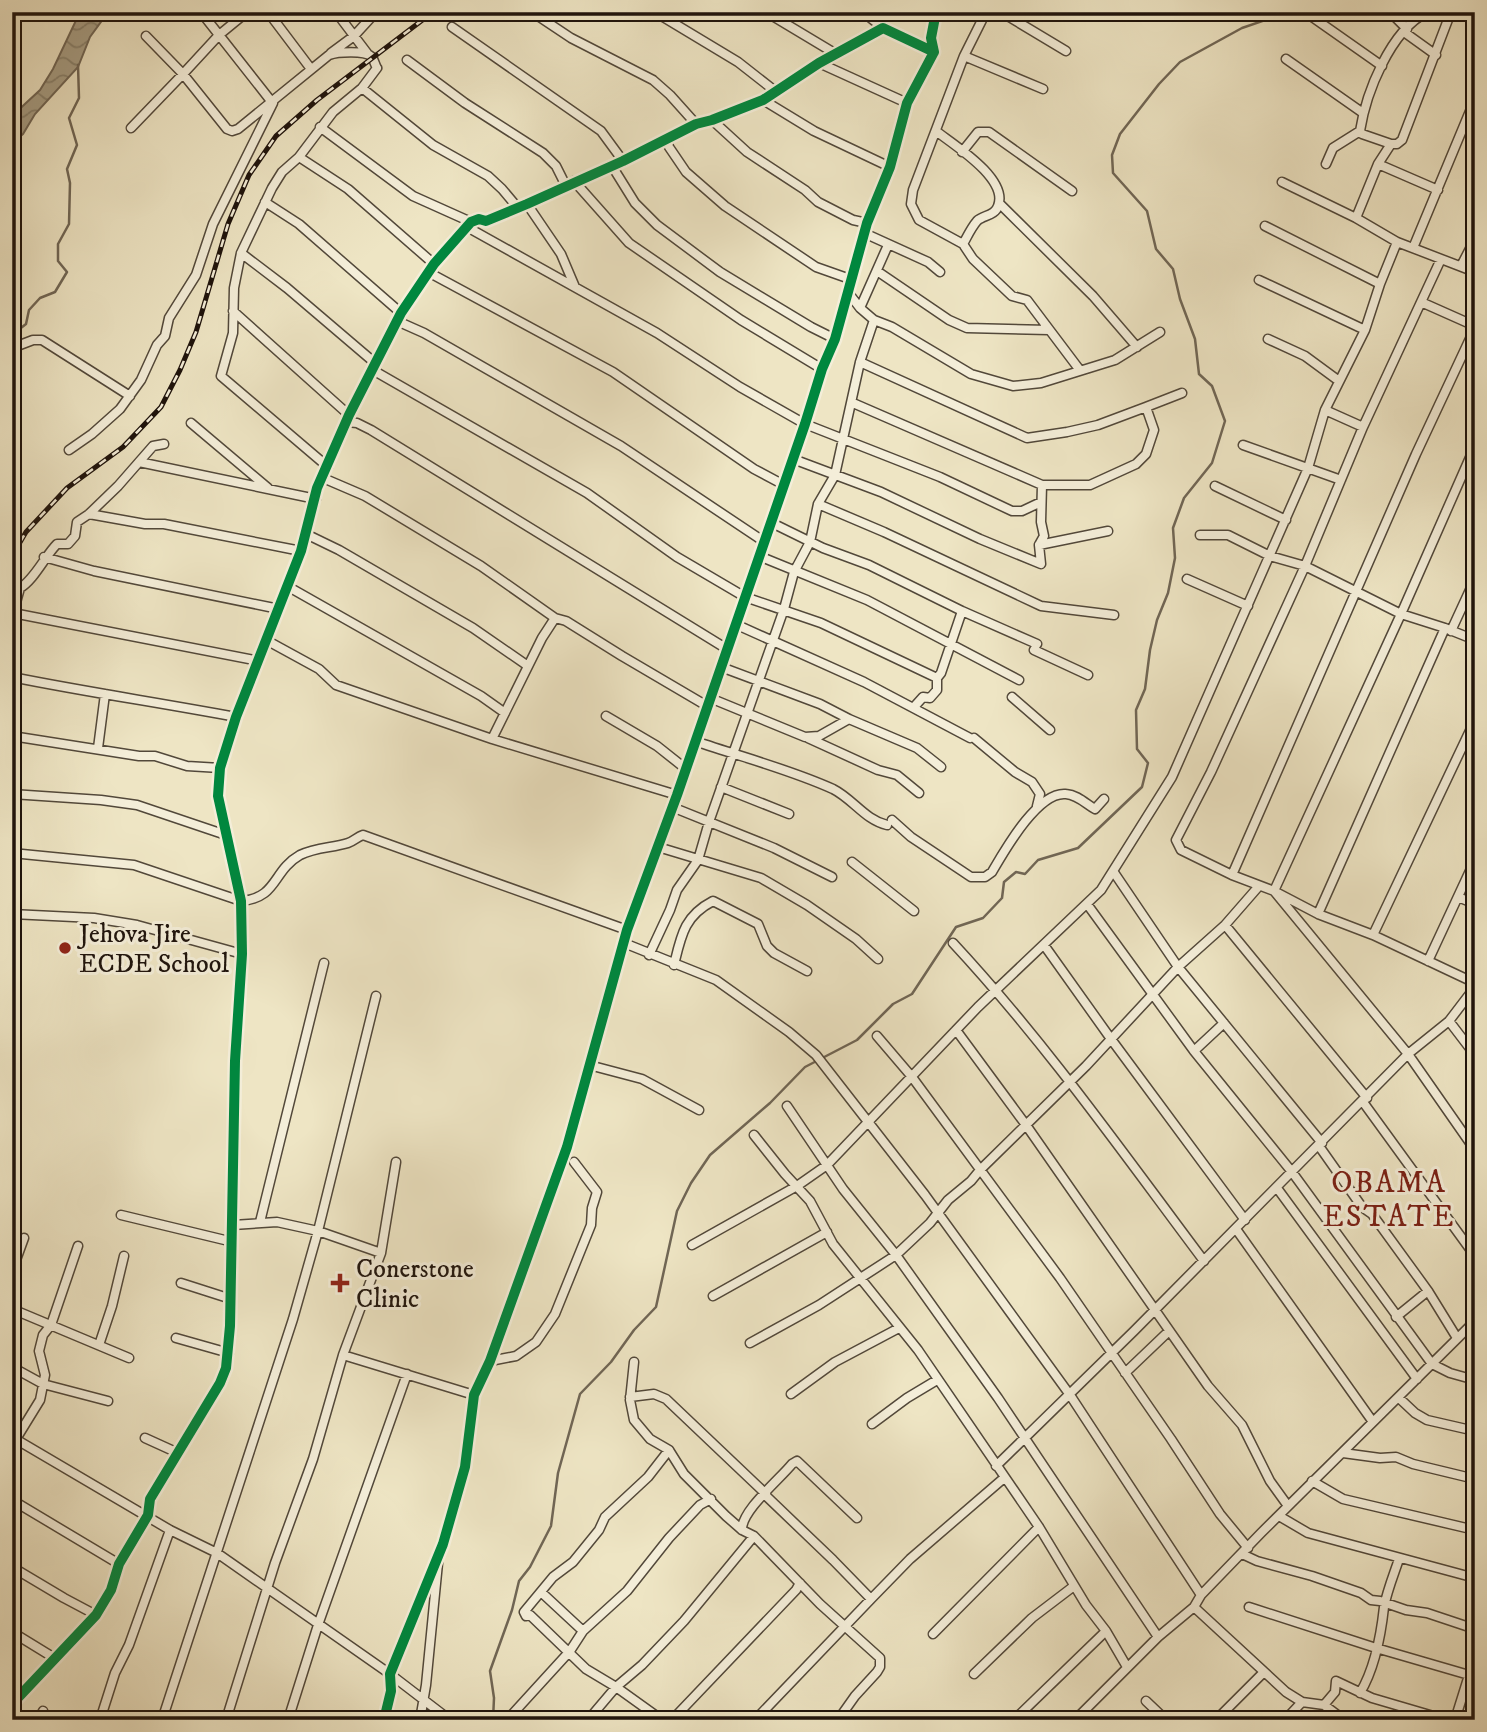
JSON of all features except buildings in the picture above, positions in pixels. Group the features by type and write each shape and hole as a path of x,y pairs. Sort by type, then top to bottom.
{"street":[{"path":"201,12 274,99"},
{"path":"131,128 219,35 247,12"},
{"path":"268,12 311,69"},
{"path":"328,467 220,376 233,333 234,288 241,253 265,202 278,177 299,157 340,104 362,88 377,68 372,57 336,12"},
{"path":"146,36 183,74 229,131 238,130 354,36 376,12"},
{"path":"532,12 579,43 653,80 696,124"},
{"path":"655,12 738,62 775,91"},
{"path":"766,12 836,54"},
{"path":"863,12 883,28 934,52"},
{"path":"384,1720 391,1691 390,1674 439,1552 463,1474 474,1395 490,1361 567,1147 627,930 677,795 822,369 835,339 867,223 890,166 907,103 934,52 931,38 936,12"},
{"path":"986,12 964,56 913,190 911,204 919,220 963,244 973,259 1012,296 1027,300 1079,369"},
{"path":"1001,12 1066,51"},
{"path":"1390,12 1406,31 1436,55"},
{"path":"1326,164 1333,148 1360,131 1363,113 1394,43 1427,12"},
{"path":"1308,14 1382,66"},
{"path":"1360,131 1391,144 1402,140 1450,17"},
{"path":"452,27 601,131 623,161"},
{"path":"13,1701 96,1615 111,1590 119,1564 148,1515 150,1499 220,1383 229,1353 234,1062 242,954 241,901 218,796 220,768 236,716 301,551 317,488 373,366 399,317 428,272 469,225 479,219 486,221 612,166 696,124 763,100 819,63 883,28"},
{"path":"329,55 339,52 367,53"},
{"path":"964,56 1043,89"},
{"path":"1286,59 1363,113"},
{"path":"407,60 465,103 543,153 556,166 566,186"},
{"path":"819,63 907,103"},
{"path":"362,88 433,145 488,176 522,206 561,254 575,287"},
{"path":"69,450 103,425 130,396 157,345 165,336 169,318 196,275 213,224 274,99"},
{"path":"1413,248 1475,99"},
{"path":"763,100 814,131 890,166"},
{"path":"712,120 747,152 805,190 818,202 853,220 867,223"},
{"path":"320,127 414,196 657,333 740,387 805,424 940,477 1012,510 1022,511 1041,502"},
{"path":"962,152 976,133 981,130 989,132 1072,191"},
{"path":"936,131 991,176 995,181 999,203 1093,296 1137,347"},
{"path":"667,139 686,172 725,206 816,267 850,279"},
{"path":"1356,218 1378,163 1391,144"},
{"path":"299,157 348,189 434,264"},
{"path":"1378,163 1438,190"},
{"path":"612,166 635,203 657,225 720,272 835,339"},
{"path":"574,181 629,243 741,320 822,369"},
{"path":"1282,183 1356,218 1397,242 1475,272"},
{"path":"265,202 299,224 399,317 460,356 604,436 763,541"},
{"path":"963,244 977,222 992,214 999,203"},
{"path":"1265,226 1380,284"},
{"path":"864,233 928,262 940,272"},
{"path":"1461,266 1475,239"},
{"path":"692,1245 797,1186 827,1165 956,1030 1101,890 1172,777 1308,468 1325,410 1365,330 1397,242"},
{"path":"860,308 888,245"},
{"path":"241,253 287,288 373,366 587,493 677,557 745,597 821,623 937,678"},
{"path":"996,1466 1156,1310 1408,1054 1449,1021 1475,985 1373,935 1318,914 1274,891 1232,875 1181,850 1177,844 1177,835 1211,772 1305,566 1363,427 1441,259"},
{"path":"877,271 949,320 967,328 1049,330"},
{"path":"428,272 613,372 754,469 784,485"},
{"path":"1259,280 1365,330"},
{"path":"847,290 860,308 874,320 892,327 971,374 1013,386 1041,383 1115,360 1160,332"},
{"path":"1232,875 1416,454 1475,327 1421,302"},
{"path":"233,311 348,418 727,649"},
{"path":"649,955 677,890 698,860 732,754 784,609 794,572 810,542 818,504 835,475 860,362 874,320"},
{"path":"12,348 33,340 42,340 130,396"},
{"path":"1268,340 1305,356 1339,381"},
{"path":"860,362 1022,437 1098,425 1182,393"},
{"path":"853,403 1042,485 1090,485 1136,464 1146,454 1154,430 1146,407"},
{"path":"1325,410 1363,427"},
{"path":"191,422 268,489"},
{"path":"164,444 153,446 89,514 77,522 75,536 68,544 57,544 44,557 26,584 20,588 13,615 259,661"},
{"path":"1242,445 1341,480"},
{"path":"1274,891 1475,446"},
{"path":"793,459 881,492 990,544 1041,564 1039,545 1044,536 1041,522 1042,485"},
{"path":"139,462 316,499"},
{"path":"323,478 365,496 481,566 555,618 566,621 622,656 709,702 805,737 878,770 897,775 919,793"},
{"path":"1215,486 1286,520"},
{"path":"818,504 1041,606 1114,615"},
{"path":"89,514 145,524 164,524 301,551"},
{"path":"771,522 810,542 869,565 1087,675"},
{"path":"1039,545 1108,531"},
{"path":"306,534 339,550 473,628 527,666"},
{"path":"1200,535 1228,535 1270,556 1305,566 1401,614 1475,640"},
{"path":"758,556 867,600 1019,680"},
{"path":"44,557 94,572 279,609"},
{"path":"1187,579 1248,606"},
{"path":"1318,914 1448,629 1475,579"},
{"path":"287,586 481,696 505,713"},
{"path":"914,707 923,697 930,698 937,690 937,678 962,611"},
{"path":"492,739 527,666 555,618"},
{"path":"695,741 801,775 835,790 875,822 889,823 971,877 985,877 992,872 1021,824 1032,816 1037,806 1040,794 1032,782 1016,773 972,738 864,682 735,624"},
{"path":"267,640 319,669 336,685 492,739 677,795"},
{"path":"721,667 820,704 917,748 941,767"},
{"path":"12,677 36,684 236,716"},
{"path":"98,748 105,694"},
{"path":"1012,697 1049,730"},
{"path":"606,716 657,746 686,769"},
{"path":"805,737 819,736 849,719"},
{"path":"1373,935 1475,720"},
{"path":"12,736 139,756 155,756 187,766 220,768"},
{"path":"721,787 789,814"},
{"path":"1037,806 1065,793 1078,797 1095,810 1104,799"},
{"path":"12,794 137,805 226,835"},
{"path":"672,807 774,848 832,877"},
{"path":"12,853 134,865 241,901 256,900 264,895 296,857 311,850 348,843 363,835 627,930"},
{"path":"658,847 761,878 807,905 856,939 878,959"},
{"path":"1428,961 1475,860"},
{"path":"852,862 914,911"},
{"path":"1113,871 1178,967 1320,1145 1362,1207 1372,1214 1428,1291 1457,1338"},
{"path":"750,1343 819,1305 896,1255 1111,1039 1178,967 1225,925 1259,886"},
{"path":"1274,891 1408,1054 1475,1150"},
{"path":"1458,897 1475,904"},
{"path":"674,965 682,929 713,901 758,924 767,946 774,953 807,971"},
{"path":"1087,904 1194,1051 1293,1172 1432,1363 1450,1374 1475,1380"},
{"path":"12,914 94,918 137,925 242,954"},
{"path":"1225,925 1365,1100 1475,1256"},
{"path":"624,943 716,980 789,1032 816,1055 870,1122 1070,1395 1201,1595"},
{"path":"953,943 996,990 1069,1081 1204,1261"},
{"path":"1044,945 1245,1220"},
{"path":"260,1222 324,963"},
{"path":"162,1720 293,1318 318,1231 376,996"},
{"path":"1449,1021 1475,1055"},
{"path":"1194,1051 1224,1023"},
{"path":"956,1030 1026,1125 1208,1386 1242,1425 1270,1481 1288,1506"},
{"path":"877,1036 912,1077 1112,1353 1245,1551 1257,1562 1312,1576 1385,1604 1427,1613 1475,1629"},
{"path":"589,1065 642,1079 699,1110"},
{"path":"787,1106 859,1211 896,1255 1025,1438 1158,1637"},
{"path":"754,1135 810,1201 827,1232 937,1380 1039,1527 1127,1667"},
{"path":"226,1720 282,1542 313,1459 343,1355 381,1253 396,1162"},
{"path":"490,1361 516,1356 536,1342 555,1314 592,1225 592,1208 597,1192 574,1162"},
{"path":"1277,1188 1416,1379"},
{"path":"121,1215 233,1242"},
{"path":"233,1225 277,1222 318,1231 381,1253"},
{"path":"1236,1229 1373,1422"},
{"path":"713,1296 827,1232"},
{"path":"12,1271 23,1238"},
{"path":"78,1246 51,1325 43,1335 39,1351 45,1375 40,1400 14,1438 170,1530 217,1553 390,1674 450,1720"},
{"path":"99,1345 124,1256"},
{"path":"181,1283 231,1299"},
{"path":"1396,1317 1428,1291"},
{"path":"12,1309 129,1358"},
{"path":"1075,1720 1158,1637 1194,1607 1201,1595 1312,1481 1475,1321"},
{"path":"792,1394 835,1362 899,1328"},
{"path":"1125,1373 1169,1331"},
{"path":"176,1338 229,1353"},
{"path":"343,1355 474,1395"},
{"path":"634,1362 630,1397 634,1420 650,1439 669,1450 684,1474 743,1530 754,1535 878,1657 881,1664 877,1672 838,1720"},
{"path":"12,1367 43,1384 108,1401"},
{"path":"288,1720 318,1625 407,1374"},
{"path":"872,1424 906,1398 937,1380"},
{"path":"630,1397 654,1394 666,1399 871,1599"},
{"path":"1399,1398 1427,1420 1475,1431"},
{"path":"145,1437 178,1453"},
{"path":"662,1720 586,1669 530,1615 525,1615 525,1611 553,1577 573,1562 600,1530 605,1517 649,1477 669,1450"},
{"path":"1343,1452 1380,1458 1396,1457 1413,1464 1475,1479"},
{"path":"743,1530 744,1519 755,1502 797,1461 857,1518"},
{"path":"755,1720 911,1559 1004,1478"},
{"path":"1312,1481 1343,1499 1475,1530"},
{"path":"507,1720 570,1651 583,1631 627,1591 669,1538 700,1506 711,1499"},
{"path":"12,1500 119,1564"},
{"path":"1279,1516 1308,1533 1475,1578"},
{"path":"933,1634 1039,1527"},
{"path":"100,1720 115,1672 129,1645 170,1530"},
{"path":"588,1720 616,1687 642,1665 684,1621 754,1535"},
{"path":"420,1720 439,1552"},
{"path":"1360,1693 1376,1648 1385,1604 1399,1559"},
{"path":"12,1567 96,1615"},
{"path":"672,1720 800,1583"},
{"path":"974,1674 1032,1618 1074,1586"},
{"path":"541,1592 583,1631"},
{"path":"1194,1607 1286,1692 1303,1702 1324,1705 1344,1720"},
{"path":"1249,1607 1469,1675"},
{"path":"1014,1720 1106,1631"},
{"path":"12,1632 56,1659"},
{"path":"1455,1720 1471,1686 1469,1675 1475,1657"},
{"path":"1216,1720 1263,1673"},
{"path":"1324,1705 1338,1686 1335,1682 1360,1693 1447,1720"},
{"path":"1146,1701 1166,1720"},
{"path":"1285,1720 1303,1702"}],"water":[{"path":"80,12 104,12 103,19 90,37 78,67 35,114 23,134 12,143 12,116 40,90"}],"waterway":[{"path":"493,1720 494,1698 490,1671 512,1610 519,1581 530,1567 551,1526 558,1473 580,1394 611,1362 634,1330 656,1307 677,1211 691,1183 710,1155 770,1103 805,1067 857,1040 893,1004 912,994 956,927 983,918 1002,898 1004,882 1016,872 1025,874 1038,860 1078,848 1142,787 1148,763 1137,749 1136,710 1145,689 1157,620 1168,593 1175,558 1173,528 1184,498 1212,463 1225,421 1212,386 1199,374 1195,339 1180,299 1173,269 1156,249 1147,211 1113,173 1112,155 1120,134 1180,62 1242,28 1277,16 1281,12"},
{"path":"12,335 26,324 29,310 40,298 55,292 67,272 58,261 58,244 69,224 70,183 67,169 77,145 69,118 79,98 78,65"}],"railway":[{"path":"12,556 26,532 67,488 123,447 161,407 196,332 228,224 249,175 276,136 317,100 433,12"}],"cycle path":[{"path":"384,1720 391,1691 390,1674 443,1544 465,1467 474,1395 490,1361 567,1147 627,930 677,795 822,369 835,339 867,223 890,167 907,103 934,52 931,38 936,12"},
{"path":"12,1704 96,1615 111,1590 119,1564 148,1515 150,1499 220,1383 226,1368 230,1326 235,1061 242,954 241,901 218,796 220,768 236,717 301,551 317,488 349,415 401,313 434,264 471,222 479,219 486,221 527,204 623,161 696,124 763,100 819,63 883,28 934,52"}],"place":[{"name":"Jehova Jire ECDE School","path":"65,948"},
{"name":"Conerstone Clinic","path":"340,1283"}],"district":[{"name":"OBAMA ESTATE","path":"1389,1199"}]}
